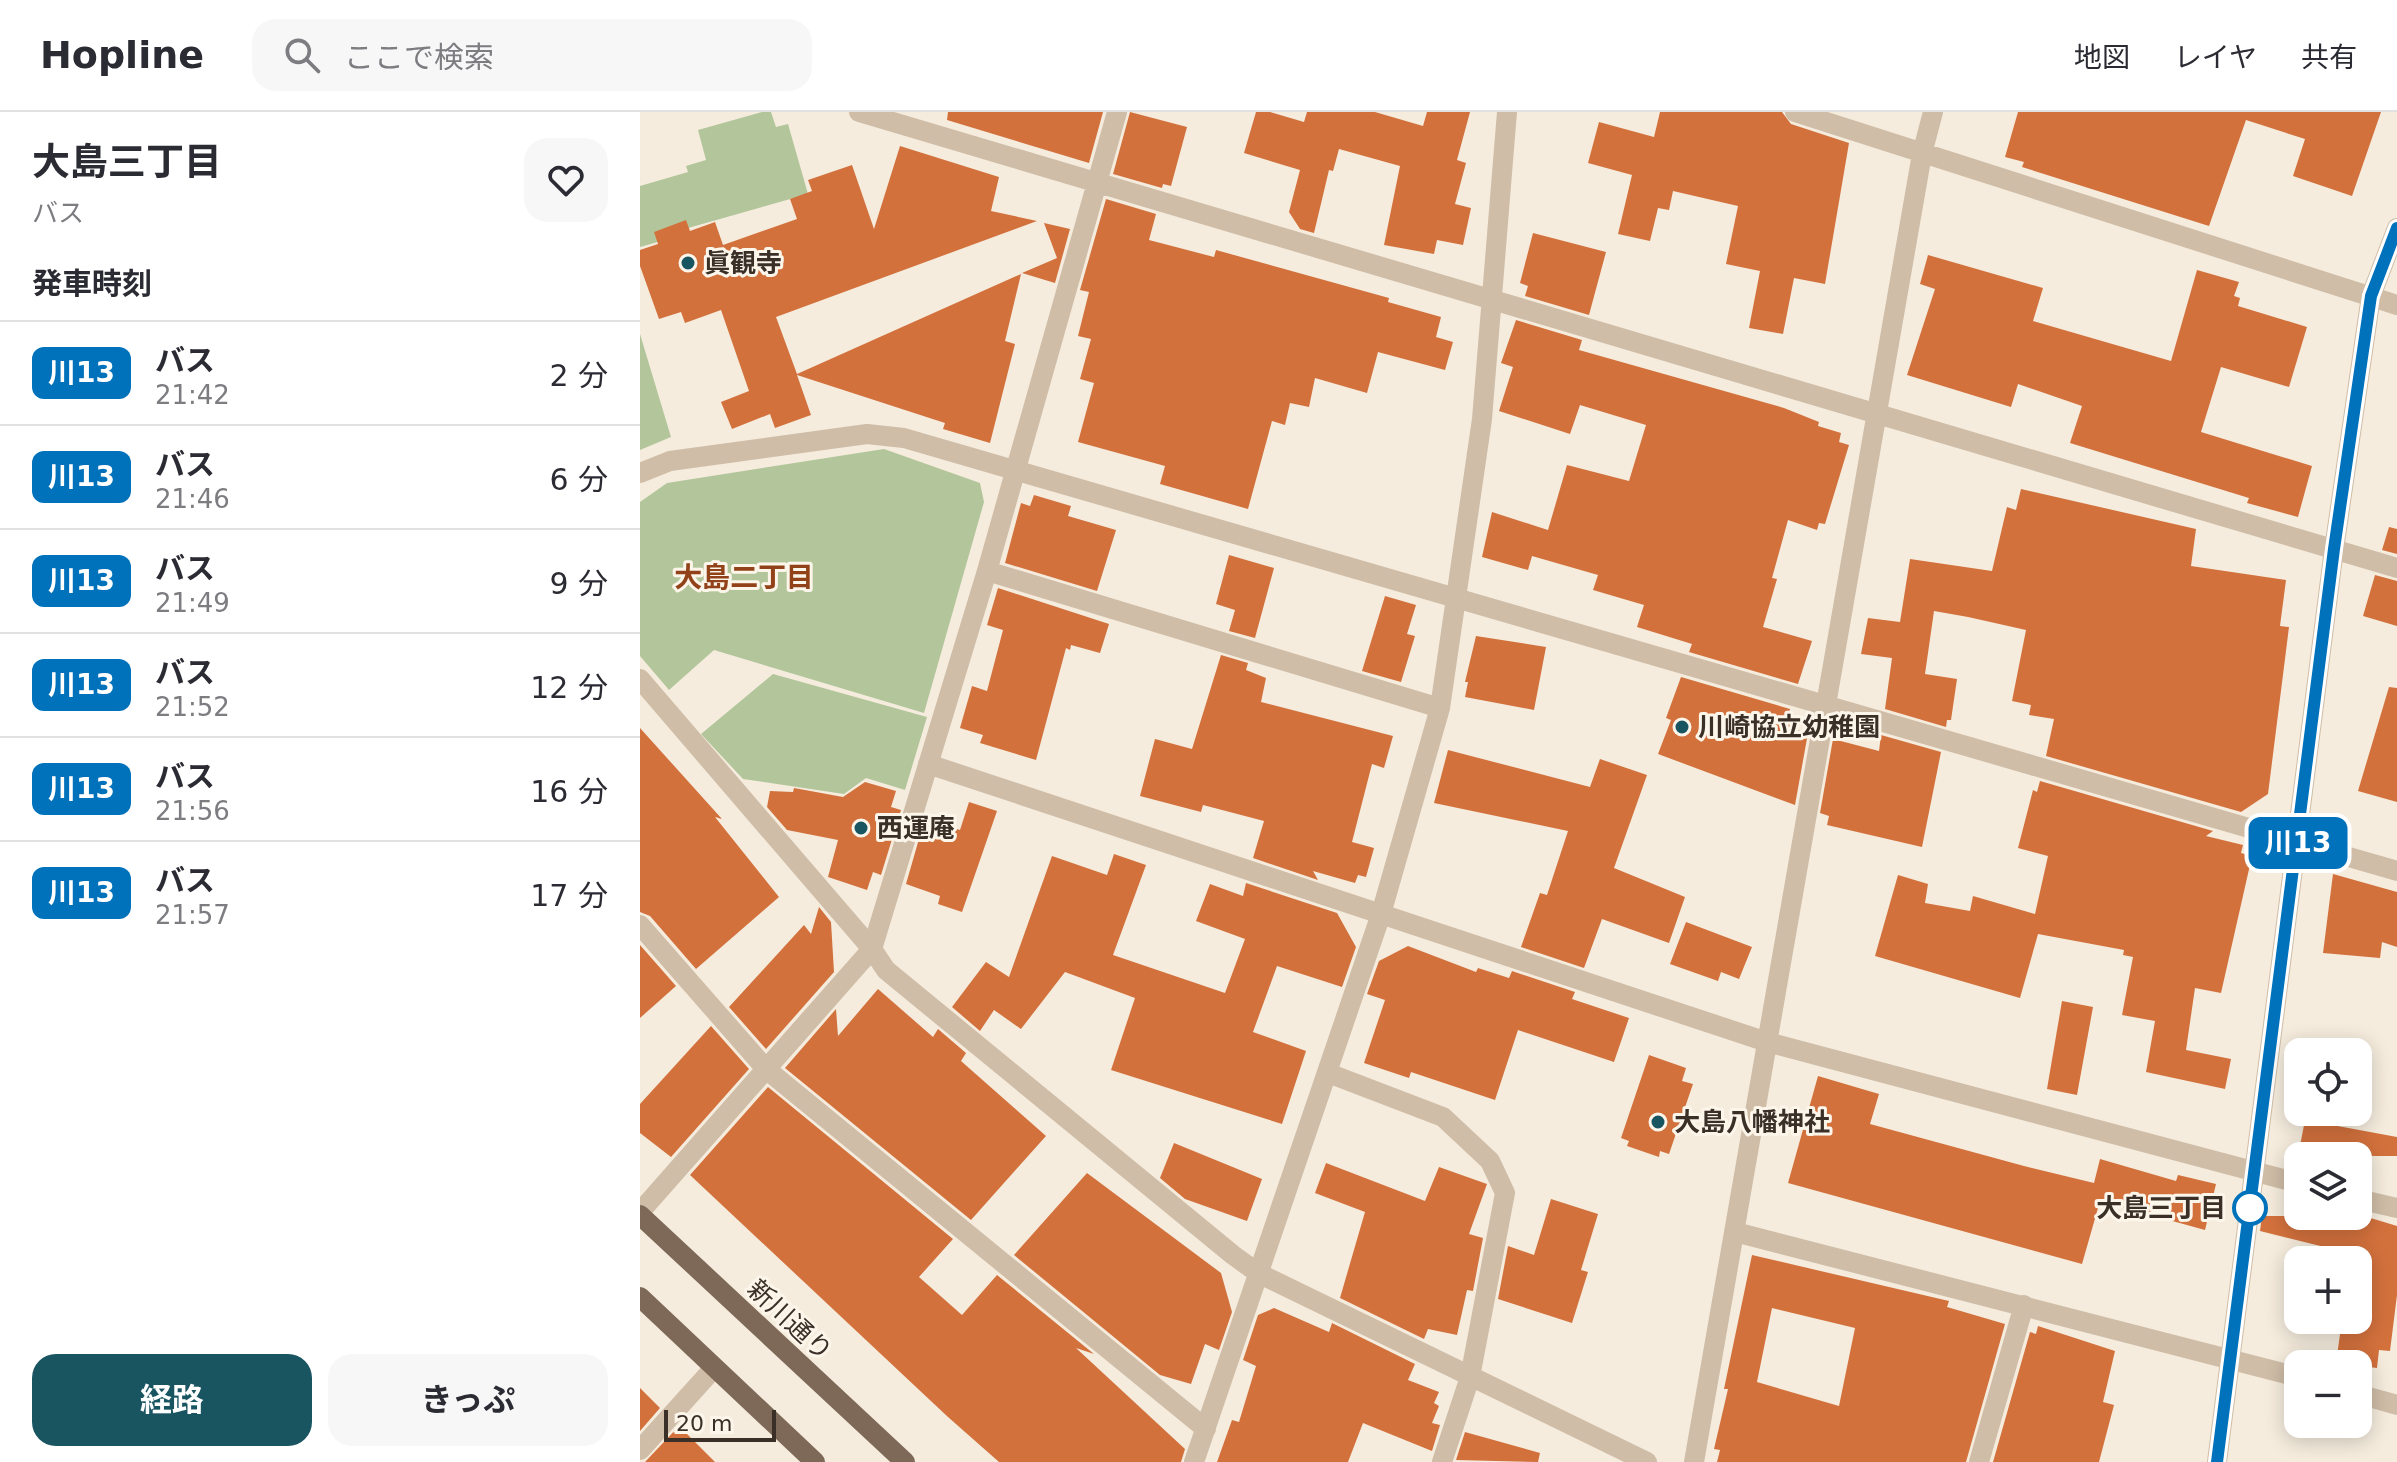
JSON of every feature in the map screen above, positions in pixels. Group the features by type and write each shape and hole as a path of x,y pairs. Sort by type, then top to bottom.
{"main road":[{"name":"新川通り","path":"640,1214 905,1462"},
{"path":"640,1297 815,1462"}],"street":[{"path":"859,112 2397,568"},
{"path":"640,1214 872,949 987,571 1117,112"},
{"path":"1194,1462 1381,914 1440,708 1482,419 1507,112"},
{"path":"1795,112 2397,305"},
{"path":"1694,1462 1922,154 1933,112"},
{"path":"2217,1462 2334,549 2371,296 2397,228"},
{"path":"640,473 670,461 867,434 904,438 1825,708 2397,871"},
{"path":"987,571 1440,708"},
{"path":"640,679 872,949 886,970 1258,1273 1647,1462"},
{"path":"928,764 1767,1042 2284,1180"},
{"path":"640,925 766,1069 1206,1429"},
{"path":"1328,1073 1443,1117 1490,1161 1505,1193 1470,1377 1442,1462"},
{"path":"2372,1202 2397,1208"},
{"path":"1735,1232 2284,1373"},
{"path":"1979,1462 2024,1305"},
{"path":"640,1450 714,1368"},
{"path":"2372,1398 2397,1405"}],"green space":[{"path":"771,112 776,127 788,124 808,194 660,236 661,241 640,247 640,186 688,172 686,166 706,160 698,130"},
{"path":"640,334 671,437 640,450"},
{"path":"884,449 980,483 984,502 924,713 714,650 669,690 640,656 640,502 667,483"},
{"path":"773,674 927,717 905,790 866,778 844,794 743,779 701,734"}],"building":[{"path":"948,112 1103,112 1089,163 947,120"},
{"path":"1130,112 1187,127 1171,186 1163,184 1162,188 1113,174"},
{"path":"1256,112 1270,112 1304,122 1307,112 1375,112 1423,126 1427,112 1470,112 1457,160 1466,163 1455,204 1471,208 1463,245 1437,240 1434,254 1384,245 1400,166 1339,149 1333,171 1329,170 1314,233 1300,229 1289,212 1300,170 1244,153"},
{"path":"1660,112 1782,112 1791,124 1849,143 1825,284 1794,278 1783,334 1749,328 1760,271 1726,264 1738,206 1673,191 1669,210 1658,208 1650,241 1618,234 1632,175 1588,163 1599,122 1654,137"},
{"path":"2018,112 2381,112 2352,196 2293,176 2305,139 2246,120 2209,226 2022,167 2024,162 2005,157"},
{"path":"900,146 999,177 991,211 1037,221 776,317 797,374 1021,274 1005,341 1015,344 990,443 943,429 945,423 797,375 811,415 775,428 770,414 732,429 721,402 749,391 721,310 685,323 681,312 659,319 640,266 640,250 658,244 654,232 686,220 690,231 715,222 723,245 797,219 790,199 812,191 808,180 852,165 874,229"},
{"path":"1106,199 1156,214 1149,240 1214,257 1216,250 1389,298 1388,302 1441,317 1436,337 1453,342 1445,370 1378,352 1367,393 1315,378 1309,407 1290,403 1285,425 1272,421 1248,509 1160,484 1165,466 1078,442 1094,383 1080,379 1091,339 1078,336 1089,292 1080,290"},
{"path":"1044,223 1070,229 1055,283 1022,273 1057,258"},
{"path":"1533,233 1606,252 1589,315 1525,296 1528,286 1520,283"},
{"path":"1928,255 2043,288 2033,321 2171,361 2197,270 2239,282 2234,296 2240,298 2238,306 2307,327 2289,387 2221,367 2201,432 2312,466 2298,517 2247,503 2249,498 2070,443 2082,406 2018,384 2011,407 1907,375 1935,289 1920,284"},
{"path":"1516,320 1582,340 1579,350 1784,408 1819,422 1818,426 1841,433 1839,442 1849,445 1825,524 1819,523 1817,530 1788,520 1772,578 1777,579 1763,627 1812,641 1798,684 1689,652 1692,644 1637,627 1644,605 1593,590 1598,575 1532,556 1528,570 1482,557 1492,512 1548,530 1567,465 1629,481 1646,425 1580,405 1570,434 1499,411 1513,367 1501,363"},
{"path":"2021,489 2196,529 2191,566 2286,580 2280,626 2289,627 2268,794 2241,812 2046,756 2054,719 2029,715 2031,705 2012,701 2026,630 1968,617 1934,611 1925,674 1957,679 1951,720 1947,720 1946,727 1885,709 1892,658 1861,654 1868,618 1900,622 1910,559 1992,571 2007,507 2016,510"},
{"path":"1034,495 1071,506 1068,516 1116,530 1097,591 1005,563 1021,503 1030,506"},
{"path":"2389,527 2397,529 2397,554 2382,550"},
{"path":"1229,555 1274,568 1255,638 1229,631 1235,610 1216,604"},
{"path":"2375,575 2397,581 2397,626 2363,616"},
{"path":"998,588 1109,624 1100,653 1071,645 1070,650 1066,648 1036,760 980,743 983,735 960,728 972,686 987,691 1003,630 987,625"},
{"path":"1385,596 1416,605 1407,634 1415,636 1401,682 1362,671"},
{"path":"1476,636 1546,647 1534,710 1465,697 1468,682 1465,682"},
{"path":"1221,655 1248,663 1246,670 1266,678 1261,702 1393,736 1384,768 1372,764 1352,842 1374,848 1366,877 1358,875 1355,883 1313,871 1318,880 1253,858 1264,821 1203,805 1201,812 1140,796 1155,739 1192,749"},
{"path":"1681,677 1790,709 1787,719 1794,722 1792,729 1808,733 1795,805 1658,754 1671,720 1666,718"},
{"path":"2389,687 2397,688 2397,802 2358,791"},
{"path":"640,728 722,819 715,817 779,897 696,969 650,916 640,912"},
{"path":"1881,735 1941,752 1922,847 1827,825 1829,816 1820,813 1833,739 1879,751"},
{"path":"1448,750 1590,787 1600,759 1647,775 1614,868 1685,897 1669,943 1602,919 1584,968 1521,947 1540,893 1547,895 1568,831 1434,803"},
{"path":"2040,781 2213,831 2206,836 2243,845 2241,853 2252,856 2221,993 2195,988 2186,1050 2231,1059 2225,1089 2146,1072 2155,1021 2122,1015 2133,957 2123,955 2124,950 2038,934 2020,998 1875,956 1898,875 1928,884 1925,903 1970,911 1973,896 2035,914 2048,856 2018,848 2033,790 2037,792"},
{"path":"865,782 896,791 891,807 901,810 881,875 873,872 867,890 828,877 838,840 787,830 767,807 770,791 793,792 794,788 843,797"},
{"path":"969,802 997,811 962,912 938,904 940,896 906,884 925,818 960,830"},
{"path":"1114,854 1146,865 1113,955 1225,993 1245,939 1196,921 1210,884 1243,896 1246,883 1337,913 1356,947 1342,987 1277,966 1253,1032 1306,1051 1282,1124 1111,1070 1135,998 1065,972 1021,1029 994,1010 980,1031 952,1007 986,962 1009,977 1052,856 1107,875"},
{"path":"2333,874 2397,892 2397,947 2382,942 2380,958 2323,953"},
{"path":"819,907 831,922 834,972 766,1049 729,1007 804,925 811,934"},
{"path":"1686,922 1752,947 1739,979 1721,972 1718,981 1670,964"},
{"path":"640,945 676,986 640,1018"},
{"path":"1408,946 1476,972 1478,968 1509,978 1512,971 1575,992 1572,999 1629,1018 1614,1062 1518,1030 1495,1100 1411,1072 1409,1078 1364,1063 1385,1000 1367,994 1379,961"},
{"path":"878,989 933,1037 938,1029 966,1053 961,1061 1046,1136 971,1220 785,1068 836,1009 838,1036"},
{"path":"2062,1001 2093,1007 2077,1095 2047,1089"},
{"path":"711,1026 749,1069 671,1157 640,1133 640,1104"},
{"path":"1649,1055 1686,1068 1682,1081 1693,1084 1669,1154 1660,1151 1659,1157 1627,1146 1629,1141 1621,1138"},
{"path":"1818,1076 1879,1094 1870,1124 2024,1166 2094,1183 2100,1159 2176,1181 2178,1175 2216,1184 2205,1230 2100,1201 2082,1264 1788,1183"},
{"path":"768,1087 953,1239 919,1277 962,1315 997,1275 1094,1354 1076,1348 1185,1449 1181,1462 999,1462 948,1417 690,1175"},
{"path":"2304,1126 2337,1126 2397,1137 2397,1156 2372,1156 2372,1142 2301,1142"},
{"path":"1174,1143 1262,1179 1247,1221 1185,1199 1160,1178"},
{"path":"1326,1163 1425,1201 1439,1167 1487,1184 1469,1234 1483,1238 1473,1291 1467,1290 1457,1335 1428,1329 1424,1339 1340,1298 1365,1212 1315,1193"},
{"path":"1087,1173 1221,1273 1232,1312 1219,1350 1205,1344 1191,1384 1160,1375 1014,1255"},
{"path":"1551,1199 1598,1214 1581,1270 1588,1272 1572,1323 1498,1299 1508,1246 1534,1255"},
{"path":"2262,1216 2284,1216 2284,1230 2372,1230 2372,1218 2397,1226 2397,1295 2390,1351 2379,1350 2377,1368 2372,1367 2372,1350 2338,1350 2340,1334 2372,1334 2372,1246 2321,1246 2260,1231"},
{"path":"1752,1255 1949,1301 1947,1307 2005,1324 1966,1462 1717,1462 1720,1450 1714,1449 1728,1389 1724,1389","holes":["1772,1308 1855,1328 1839,1406 1757,1382"]},
{"path":"1274,1308 1329,1332 1332,1323 1415,1364 1408,1380 1439,1392 1434,1403 1439,1406 1432,1423 1440,1425 1432,1451 1363,1423 1348,1462 1217,1462 1232,1420 1239,1422 1256,1366 1243,1360 1258,1315"},
{"path":"2038,1326 2115,1351 2103,1402 2114,1405 2099,1462 1993,1462 2030,1332 2036,1334"},
{"path":"640,1388 660,1408 640,1431"},
{"path":"679,1426 715,1462 645,1462"},
{"path":"1465,1432 1540,1453 1538,1462 1456,1460"}],"bus line":[{"name":"川13","path":"2217,1462 2334,549 2371,296 2397,228"}],"place":[{"name":"眞観寺","path":"688,263"},
{"name":"川崎協立幼稚園","path":"1682,727"},
{"name":"西運庵","path":"861,828"},
{"name":"大島八幡神社","path":"1658,1122"},
{"name":"大島三丁目","path":"2250,1208"}],"district":[{"name":"大島二丁目","path":"744,577"}]}
